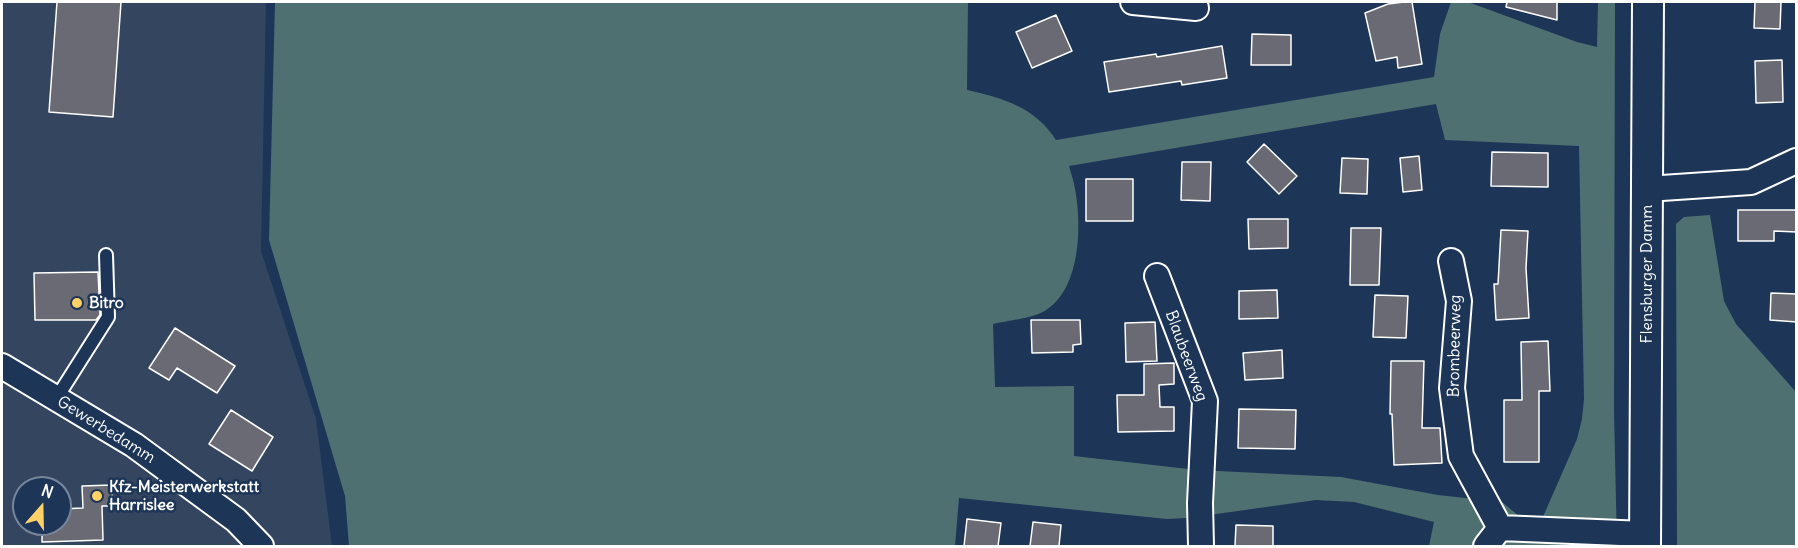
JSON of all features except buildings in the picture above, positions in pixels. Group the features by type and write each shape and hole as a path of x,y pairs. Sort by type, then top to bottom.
{"street":[{"path":"1133,2 1196,8"},
{"name":"Flensburger Damm","path":"1645,540 1648,2"},
{"path":"1647,189 1751,182 1797,161"},
{"name":"Brombeerweg","path":"1451,261 1459,301 1452,388 1461,456 1493,537"},
{"name":"Blaubeerweg","path":"1156,276 1205,401 1200,503 1201,546"},
{"name":"Gewerbedamm","path":"2,366 134,445 236,520 261,546"},
{"path":"1493,537 1645,540"}],"lane":[{"path":"56,399 108,317 106,255"}],"shaded area":[{"path":"2,2 266,2 261,251 316,419 332,546 2,546"}],"green space":[{"path":"275,2 968,2 967,90 1005,101 1028,112 1048,129 1056,140 1434,77 1440,34 1451,2 1468,2 1577,42 1597,47 1598,2 1615,2 1614,411 1617,546 1429,546 1434,522 1354,502 1316,500 1167,519 959,498 955,546 349,546 345,496 269,240","holes":["1436,104 1445,140 1579,146 1584,399 1577,439 1542,519 1519,516 1502,502 1438,495 1341,477 1197,470 1074,456 1074,386 995,387 993,324 1026,318 1043,312 1056,302 1072,274 1078,239 1078,221 1075,186 1069,166"]},
{"path":"1710,215 1724,301 1736,324 1796,392 1796,546 1677,546 1676,224 1684,217"}],"place":[{"name":"Bitro","path":"77,303"},
{"name":"Kfz-Meisterwerkstatt Harrislee","path":"97,496"}]}
